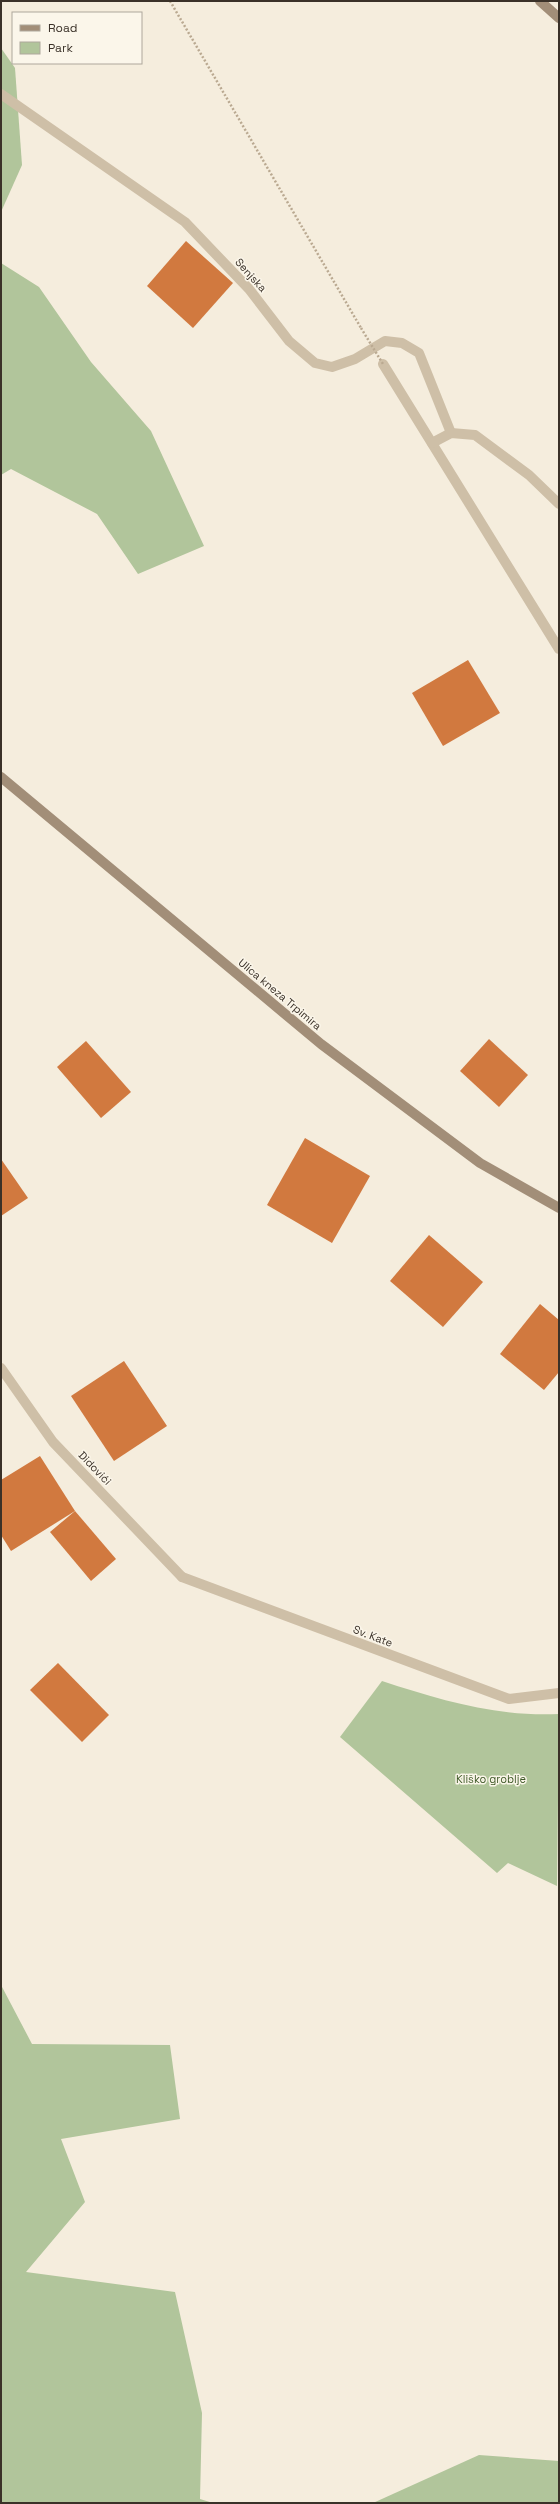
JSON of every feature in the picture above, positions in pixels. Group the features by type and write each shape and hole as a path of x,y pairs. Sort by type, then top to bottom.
{"main road":[{"path":"540,1 559,18"},
{"name":"Ulica kneza Trpimira","path":"1,777 321,1044 480,1163 559,1208"}],"street":[{"name":"Senjska","path":"1,94 185,222 249,289 289,341 316,363 332,367 355,359 385,341 402,343 419,353 451,433"},
{"path":"383,364 559,649"},
{"path":"432,443 451,433 475,435 529,475 559,504"},
{"name":"Didovići","path":"1,1368 54,1442 182,1577"},
{"name":"Sv. Kate","path":"182,1577 509,1699 559,1694"}],"path":[{"path":"170,1 383,364"}],"green space":[{"path":"1,48 15,68 22,165 1,212"},
{"path":"1,263 39,287 91,362 151,431 204,546 138,574 97,514 11,469 1,475"},
{"name":"Kliško groblje","path":"382,1681 425,1695 469,1706 513,1713 559,1714 557,1886 508,1863 497,1873 340,1737"},
{"path":"1,1985 32,2044 170,2045 180,2119 61,2139 85,2202 26,2272 175,2292 202,2413 200,2499 213,2503 1,2503"},
{"path":"479,2455 559,2461 559,2503 373,2503"}],"building":[{"path":"186,241 233,283 193,328 147,286"},
{"path":"468,660 500,713 443,746 412,693"},
{"path":"489,1039 528,1075 499,1107 460,1071"},
{"path":"86,1041 131,1092 101,1118 57,1067"},
{"path":"305,1138 370,1176 332,1243 267,1205"},
{"path":"1,1159 28,1198 1,1216"},
{"path":"429,1235 483,1282 443,1327 390,1281"},
{"path":"540,1304 559,1320 559,1372 544,1390 500,1354"},
{"path":"124,1361 167,1426 114,1461 71,1396"},
{"path":"40,1456 75,1511 11,1551 1,1535 1,1480"},
{"path":"75,1511 116,1559 91,1581 50,1532"},
{"path":"58,1663 109,1715 82,1742 30,1690"}]}
